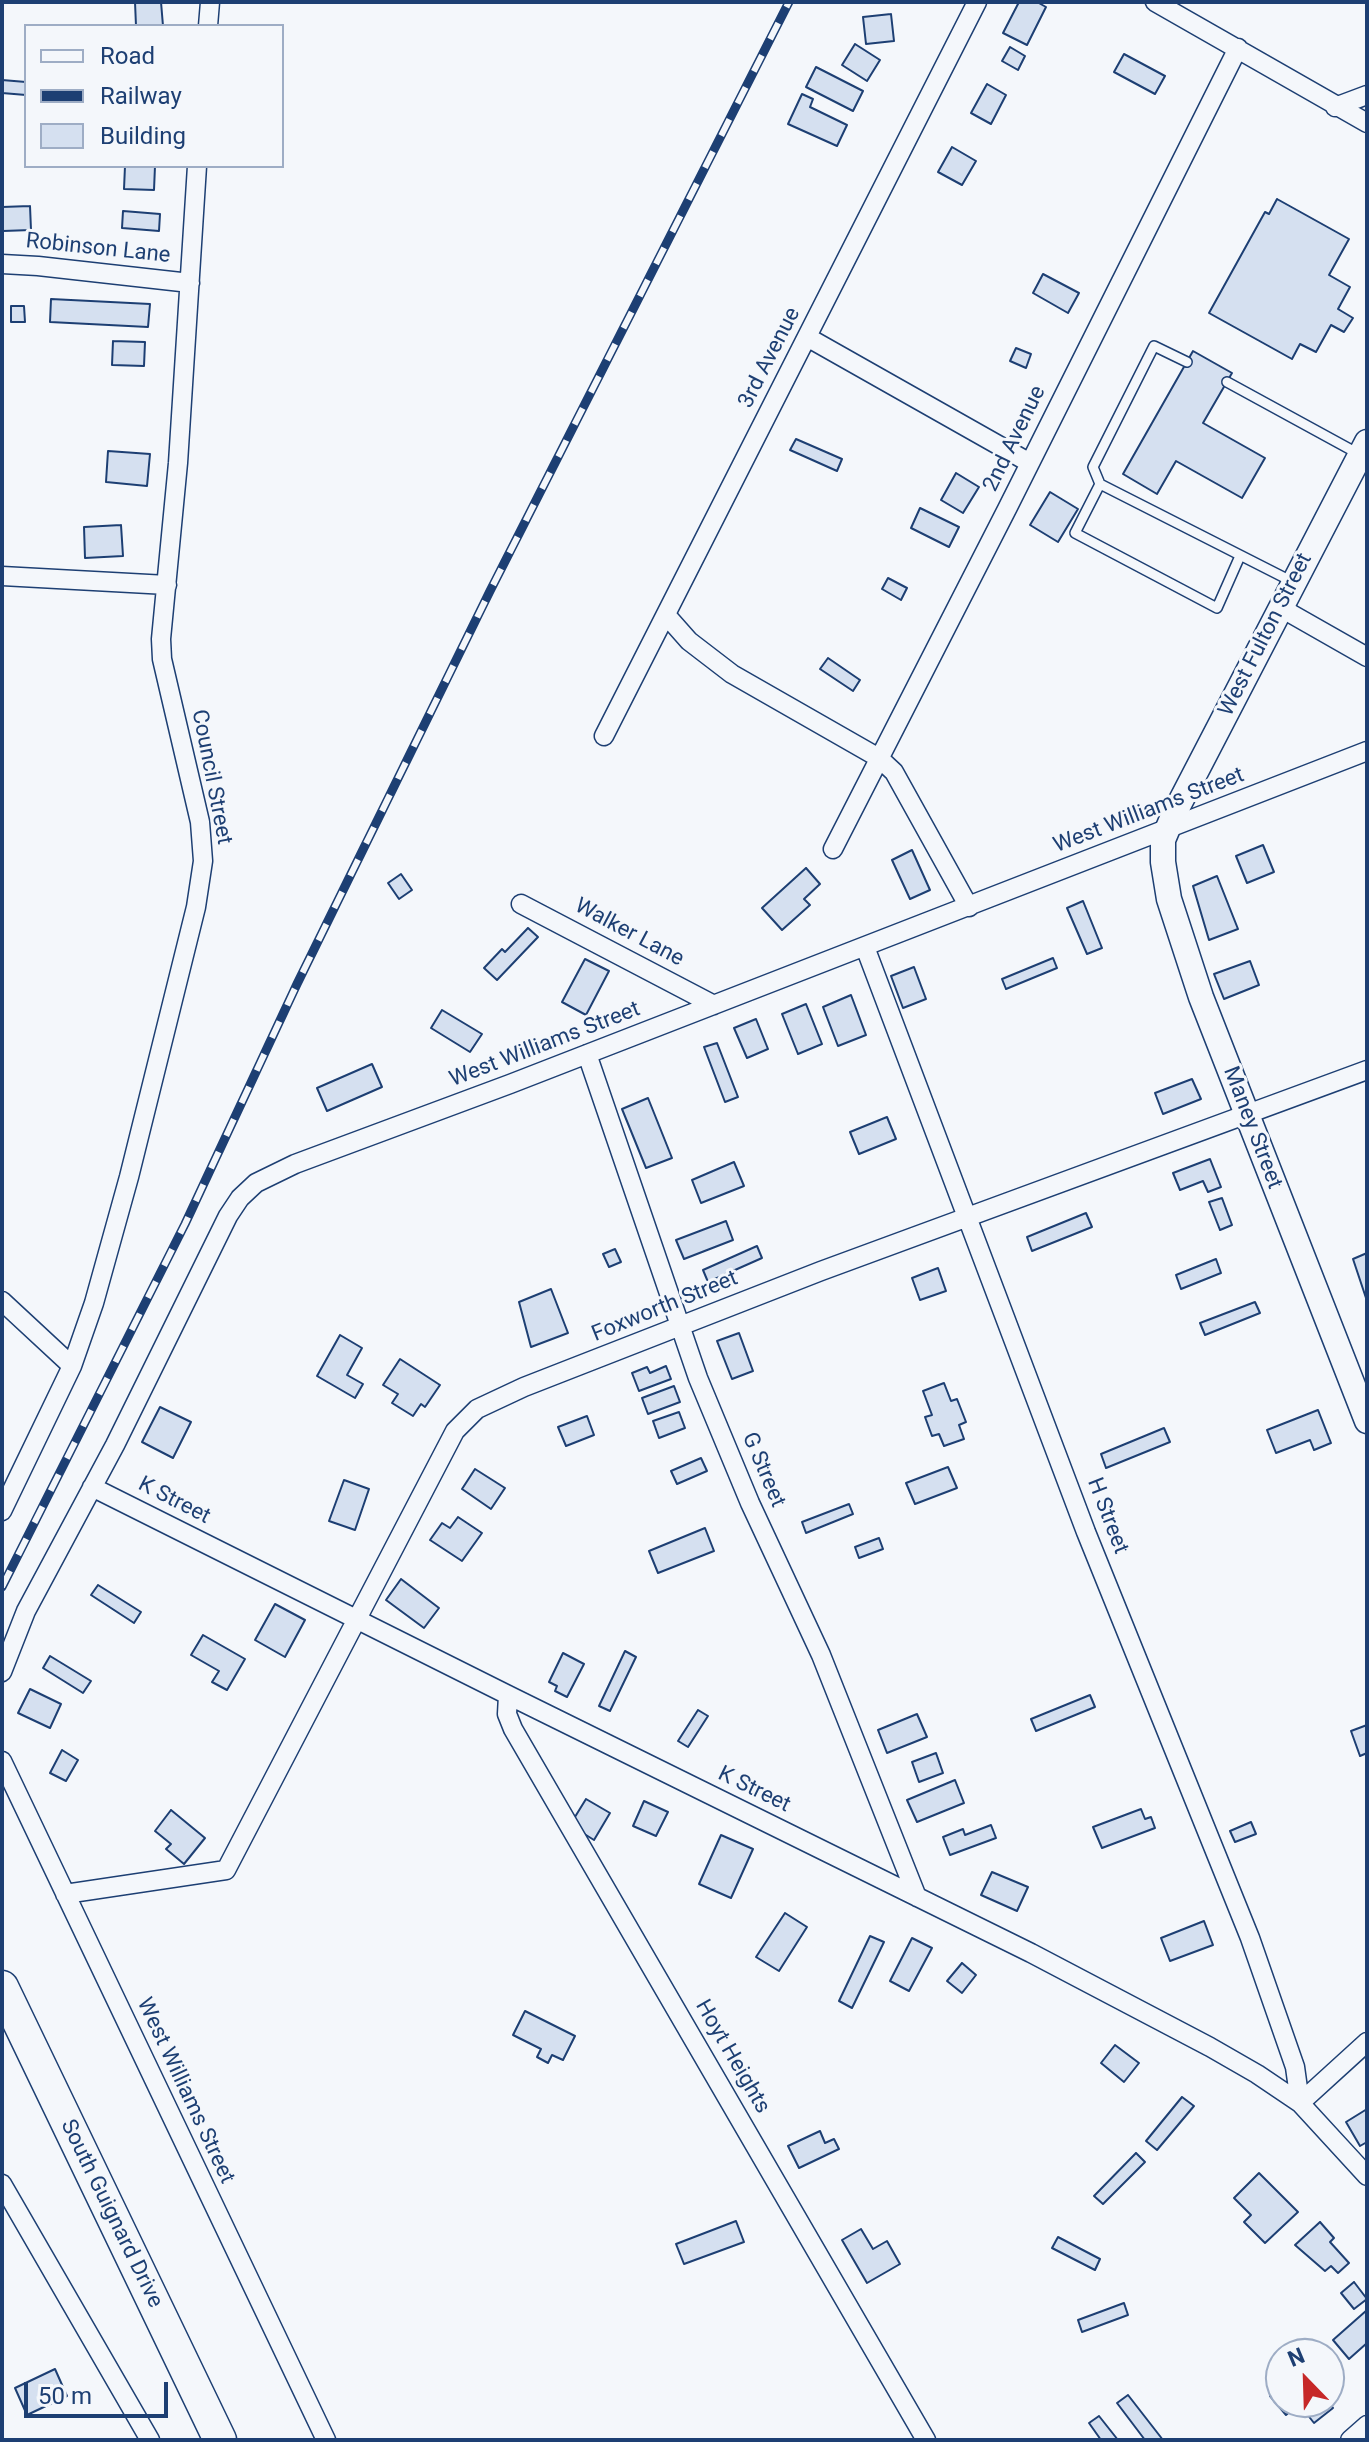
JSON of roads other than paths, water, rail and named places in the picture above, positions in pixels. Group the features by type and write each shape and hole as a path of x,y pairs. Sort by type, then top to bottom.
{"highway":[{"name":"South Guignard Drive","path":"2,1987 220,2440"}],"street":[{"path":"208,24 210,2"},
{"name":"3rd Avenue","path":"604,736 977,2"},
{"path":"1155,2 1367,123"},
{"name":"2nd Avenue","path":"833,849 1238,48"},
{"path":"1335,107 1367,95"},
{"name":"Council Street","path":"2,1511 72,1366 94,1303 129,1177 196,907 203,861 203,842 192,784 162,659 197,168"},
{"name":"Robinson Lane","path":"2,264 190,283"},
{"path":"807,337 1030,463"},
{"name":"West Fulton Street","path":"1167,829 1364,449"},
{"path":"2,576 167,585"},
{"path":"1281,608 1367,657"},
{"path":"666,615 689,641 732,674 879,758 894,772 969,907"},
{"name":"West Williams Street","path":"2,1672 26,1611 228,1216 240,1198 256,1183 295,1164 969,907 1367,751"},
{"name":"Maney Street","path":"1167,829 1163,840 1163,862 1169,899 1201,997 1367,1421"},
{"name":"Walker Lane","path":"521,904 714,1005"},
{"name":"H Street","path":"865,947 1086,1532 1250,1938 1295,2067 1300,2103"},
{"name":"G Street","path":"587,1054 698,1378 750,1503 821,1655 917,1897"},
{"name":"Foxworth Street","path":"65,1894 226,1870 455,1431 477,1409 524,1387 821,1271 1367,1070"},
{"path":"2,1301 72,1366"},
{"name":"K Street","path":"92,1487 1031,1953 1210,2047 1300,2103 1367,2176"},
{"name":"Hoyt Heights","path":"508,1695 507,1714 513,1729 926,2440"},
{"name":"West Williams Street","path":"2,1761 326,2440"},
{"path":"1300,2103 1367,2042"},
{"path":"2,2184 150,2440"},
{"path":"1350,2440 1367,2425"}],"lane":[{"path":"1187,362 1154,346 1093,467 1100,484 1293,582"},
{"path":"1227,382 1364,449"},
{"path":"1100,484 1075,533 1217,608 1240,556"}],"railway":[{"path":"2,1587 185,1224 297,984 490,591 789,2"}]}
